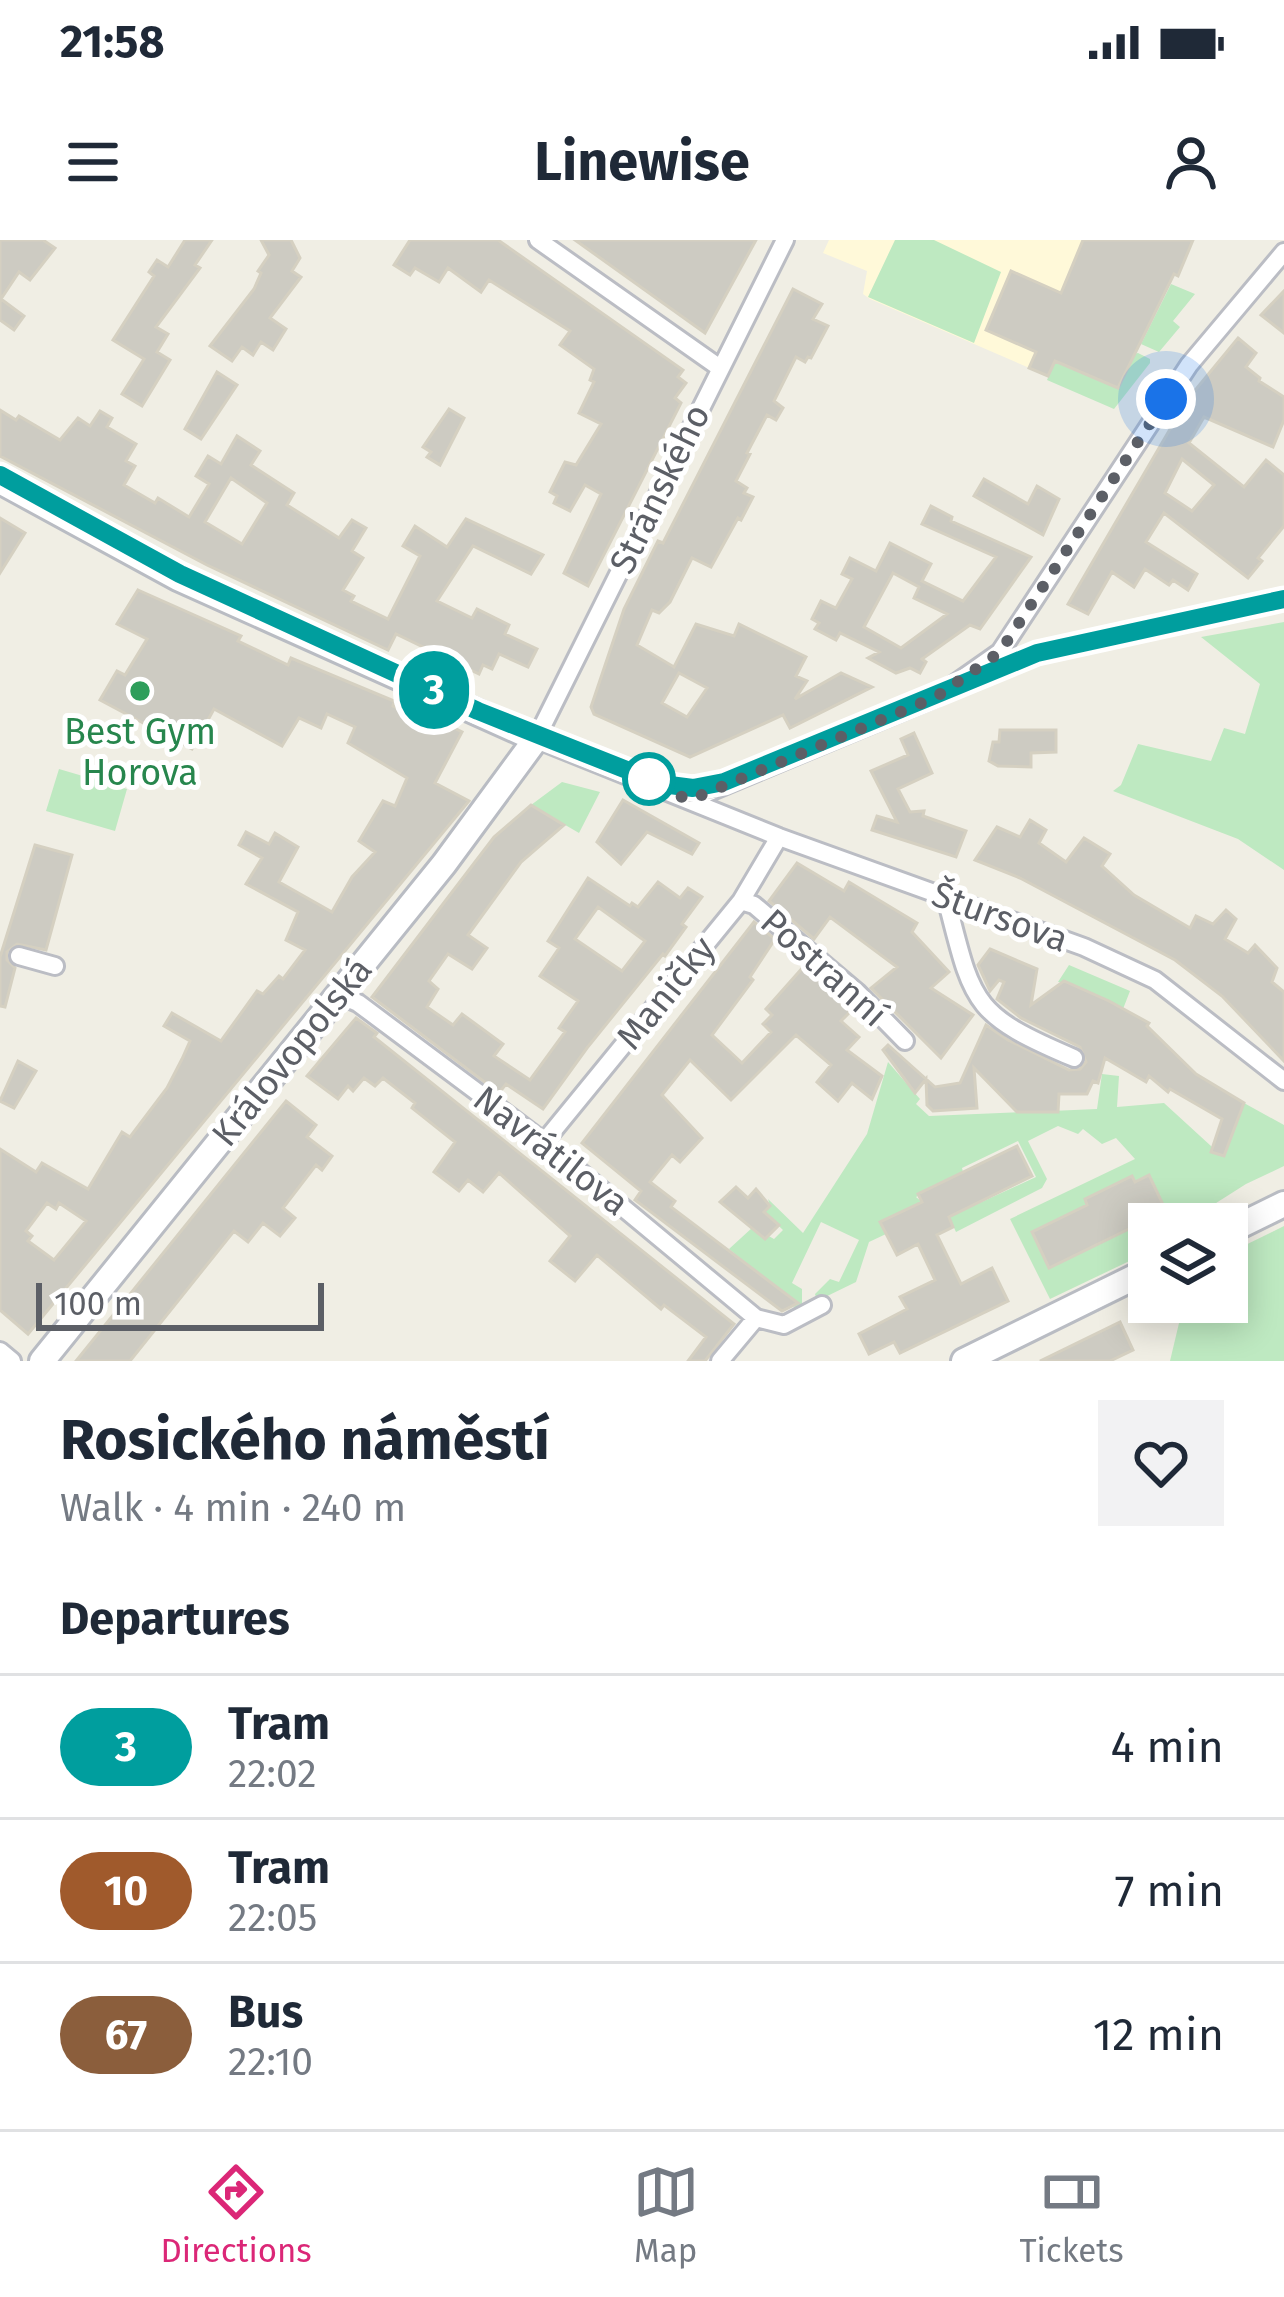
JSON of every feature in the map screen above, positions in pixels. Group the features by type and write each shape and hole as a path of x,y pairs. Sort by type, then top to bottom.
{"street":[{"path":"538,240 720,368"},
{"name":"Stránského","path":"536,740 785,240"},
{"path":"690,800 936,697 1000,652 1189,365 1284,253"},
{"path":"0,482 198,588 536,740"},
{"name":"Štursova","path":"536,740 779,837 1084,947 1155,980 1284,1081"},
{"name":"Královopolská","path":"42,1361 444,864 536,740"},
{"name":"Maničky","path":"544,1142 741,901 779,837"},
{"path":"946,898 967,980 986,1012 1022,1036 1074,1058"},
{"name":"Postranní","path":"741,901 754,905 857,993 904,1041"},
{"path":"19,956 55,966"},
{"name":"Navrátilova","path":"339,995 358,1003 544,1142 756,1318"},
{"path":"1248,1222 1284,1204"},
{"path":"964,1361 1128,1280"},
{"path":"720,1361 756,1318 784,1325 822,1305"},
{"path":"0,1352 13,1361"}],"shaded area":[{"path":"829,240 1107,240 1048,376 870,299 863,294 867,271 823,253"}],"green space":[{"path":"895,240 934,240 1001,272 974,343 868,297"},
{"path":"1171,284 1195,294 1173,321 1180,327 1159,352 1141,344"},
{"path":"1138,353 1150,363 1114,409 1047,380 1055,362 1119,389"},
{"path":"1284,622 1284,870 1238,839 1113,791 1121,785 1138,744 1211,761 1224,728 1245,734 1260,684 1201,637"},
{"path":"59,769 127,789 115,831 46,811"},
{"path":"562,782 600,792 579,833 531,805"},
{"path":"1069,965 1130,991 1123,1009 1070,983 1058,982"},
{"path":"888,1062 929,1116 1097,1109 1102,1074 1119,1076 1117,1107 1164,1103 1223,1157 1244,1103 1284,1125 1284,1166 1216,1203 1163,1203 1149,1175 1135,1182 1131,1177 1085,1199 1087,1205 1032,1231 1049,1267 1128,1229 1128,1262 1050,1299 1010,1219 1135,1159 1116,1138 1102,1144 1083,1129 1078,1134 1058,1126 1028,1141 1047,1179 1042,1188 956,1232 949,1217 1036,1177 1018,1141 962,1168 963,1172 916,1197 922,1202 881,1222 886,1234 869,1242 856,1282 817,1301 815,1294 830,1279 839,1282 859,1240 821,1222 792,1283 802,1289 802,1309 789,1315 797,1302 777,1287 767,1300 774,1286 729,1249 753,1227 774,1239 783,1230 764,1212 770,1206 768,1199 803,1233 867,1134"},
{"path":"1284,1226 1284,1361 1170,1361 1179,1323 1248,1323 1248,1244"}],"building":[{"path":"0,240 43,240 55,248 30,280 19,272 1,299 24,316 14,330 0,320"},
{"path":"185,240 212,240 195,265 200,268 156,327 168,334 157,352 170,360 142,406 122,394 144,359 113,340 154,276 149,272 157,260 168,267"},
{"path":"261,240 291,240 300,258 292,271 301,277 270,318 286,329 273,350 261,342 253,355 242,347 232,361 210,346 254,289 258,271 269,255"},
{"path":"410,240 498,240 683,370 678,377 686,383 675,398 681,403 588,586 564,573 601,494 585,485 570,511 554,503 557,496 550,492 565,462 576,465 601,424 579,413 594,382 590,380 594,369 560,345 570,331 489,280 481,292 448,268 439,282 415,268 410,275 394,265"},
{"path":"575,240 756,240 705,333"},
{"path":"1083,240 1193,240 1118,388 1055,361 1048,376 1029,368 1036,352 986,330 1011,271 1061,293"},
{"path":"793,289 822,304 813,319 828,326 811,358 805,362 796,357 774,401 783,408 776,420 767,415 736,481 753,497 741,520 738,518 711,567 692,558 670,602 659,613 652,610 637,645 674,667 696,624 734,636 739,624 806,657 796,676 807,681 795,699 841,673 872,687 790,728 783,715 690,757 594,714 591,707 624,609 658,541 663,543","holes":["679,673 707,688 687,717 662,703"]},
{"path":"1284,291 1284,333 1261,315"},
{"path":"1238,338 1256,353 1246,367 1284,397 1284,420 1273,447 1204,417 1189,443 1244,487 1266,460 1284,475 1284,526 1248,578 1164,513 1146,542 1197,574 1188,590 1173,580 1169,585 1145,569 1134,587 1112,572 1088,614 1068,604 1187,400","holes":["1182,459 1214,485 1192,511 1165,493"]},
{"path":"217,372 237,385 201,439 185,429"},
{"path":"449,409 464,418 440,465 427,457 431,452 423,447"},
{"path":"0,410 60,440 78,418 90,426 100,411 112,418 107,427 136,444 126,461 135,466 124,485 189,517 209,484 196,476 208,456 221,464 237,436 260,451 251,465 294,493 287,505 339,538 352,520 366,528 352,551 363,558 343,590 354,596 351,601 388,619 420,556 403,546 415,526 447,547 466,519 543,555 531,574 473,546 437,601 472,618 477,609 509,625 505,634 537,649 528,667 499,654 492,669 483,665 479,674 396,634 388,650 207,565 0,456","holes":["231,478 267,503 242,544 205,522"]},
{"path":"984,479 1028,504 1037,486 1059,499 1043,535 974,496"},
{"path":"931,506 952,517 951,521 1031,557 980,629 970,625 922,659 926,662 920,673 910,668 896,673 868,658 879,652 840,633 836,640 815,629 819,623 812,619 821,601 836,608 852,579 842,574 850,558 876,571 890,543 931,564 922,581 963,601 996,557 922,524","holes":["893,573 919,587 914,598 947,614 901,648 864,627"]},
{"path":"0,518 25,533 0,573"},
{"path":"138,590 241,636 238,641 288,665 291,658 462,732 435,783 469,801 28,1334 0,1310 0,1149 36,1172 42,1163 88,1189 122,1132 130,1137 167,1088 182,1059 190,1041 164,1026 172,1013 221,1041 257,991 263,994 279,976 283,979 305,950 286,940 298,912 246,884 262,858 239,845 246,832 269,844 275,833 298,847 279,882 332,912 352,877 375,852 359,841 383,801 395,806 407,778 348,743 355,727 327,714 321,728 299,718 282,746 214,709 192,749 100,700 117,671 125,675 147,639 117,624","holes":["47,1203 56,1209 59,1203 86,1221 54,1260 28,1241 32,1236 26,1231"]},
{"path":"1000,730 1056,730 1056,752 1031,753 1031,767 998,766 989,761"},
{"path":"914,733 932,773 898,789 910,812 924,811 923,816 966,831 956,857 872,830 877,816 897,822 871,771 908,755 901,739"},
{"path":"623,800 699,843 692,854 647,832 621,864 597,842"},
{"path":"531,805 564,825 521,862 468,935 487,948 472,969 448,954 429,981 438,989 427,1007 453,1025 462,1014 503,1044 494,1056 530,1080 565,1032 559,1028 578,1001 540,976 559,948 548,941 588,878 630,906 638,907 658,882 680,898 688,888 702,897 665,956 587,1048 543,1109 506,1084 499,1093 372,997 494,837","holes":["598,907 645,941 622,971 575,939"]},
{"path":"1030,820 1046,830 1039,843 1066,862 1084,838 1110,854 1102,866 1134,895 1190,928 1196,916 1213,924 1226,910 1236,919 1225,939 1248,953 1255,945 1277,968 1272,982 1284,992 1284,1061 1222,996 1175,960 1020,878 975,860 997,827 1020,837"},
{"path":"35,845 72,855 46,950 17,944 7,952 15,968 5,1007 0,1006 0,957"},
{"path":"797,863 844,891 849,882 917,923 912,932 949,972 931,988 973,1015 941,1058 871,988 897,967 830,917 814,939 769,901"},
{"path":"754,922 775,939 750,977 753,980 712,1035 742,1063 771,1032 763,1024 772,1015 766,1009 805,965 850,1012 841,1021 859,1037 847,1050 882,1076 872,1099 852,1083 838,1101 817,1082 831,1065 796,1035 731,1100 690,1060 662,1095 702,1138 680,1162 672,1155 650,1182 675,1201 671,1207 798,1303 782,1311 635,1200 641,1191 582,1143"},
{"path":"990,949 1037,969 1031,1005 1064,981 1109,1001 1149,1023 1196,1074 1244,1103 1224,1156 1211,1152 1222,1119 1168,1092 1149,1076 1146,1082 1105,1058 1098,1083 1093,1081 1087,1094 1059,1094 1058,1112 1017,1112 974,1068 977,1108 933,1111 927,1105 926,1079 915,1093 883,1050 888,1045 935,1087 960,1083 986,1025 1069,1070 1080,1069 1086,1062 1080,1047 1021,1018 997,999 1004,982 999,980 990,991 978,965"},
{"path":"356,1018 734,1324 705,1361 688,1361 706,1337 664,1305 661,1309 597,1255 575,1281 550,1261 570,1236 499,1173 483,1192 468,1180 459,1191 434,1172 455,1142 383,1078 375,1086 364,1078 353,1091 348,1086 338,1099 307,1076"},
{"path":"18,1061 36,1071 14,1108 0,1101"},
{"path":"286,1101 316,1125 307,1137 332,1156 322,1170 316,1165 283,1208 295,1218 280,1236 263,1223 248,1242 234,1231 130,1361 76,1361"},
{"path":"1017,1146 1032,1176 949,1217 953,1227 937,1235 961,1284 992,1268 1008,1301 900,1353 894,1342 869,1354 859,1334 907,1309 900,1297 935,1280 918,1244 897,1255 880,1222 922,1202 918,1194"},
{"path":"1149,1175 1162,1203 1128,1203 1128,1229 1049,1268 1032,1232 1132,1176 1135,1182"},
{"path":"736,1187 748,1198 756,1189 770,1206 764,1212 779,1225 765,1239 720,1202"},
{"path":"1120,1322 1133,1350 1110,1361 1040,1361"}],"tram line":[{"name":"3","path":"0,475 141,555 241,604 478,711 640,776 684,788 724,782 1037,653 1284,599"},
{"path":"0,486 176,582 475,719 658,793 690,800 717,796 1026,666 1284,608"}],"place":[{"name":"Best Gym Horova","path":"140,691"}],"route":[{"path":"649,779 646,783 690,800 962,682 1000,652 1166,399"}]}
